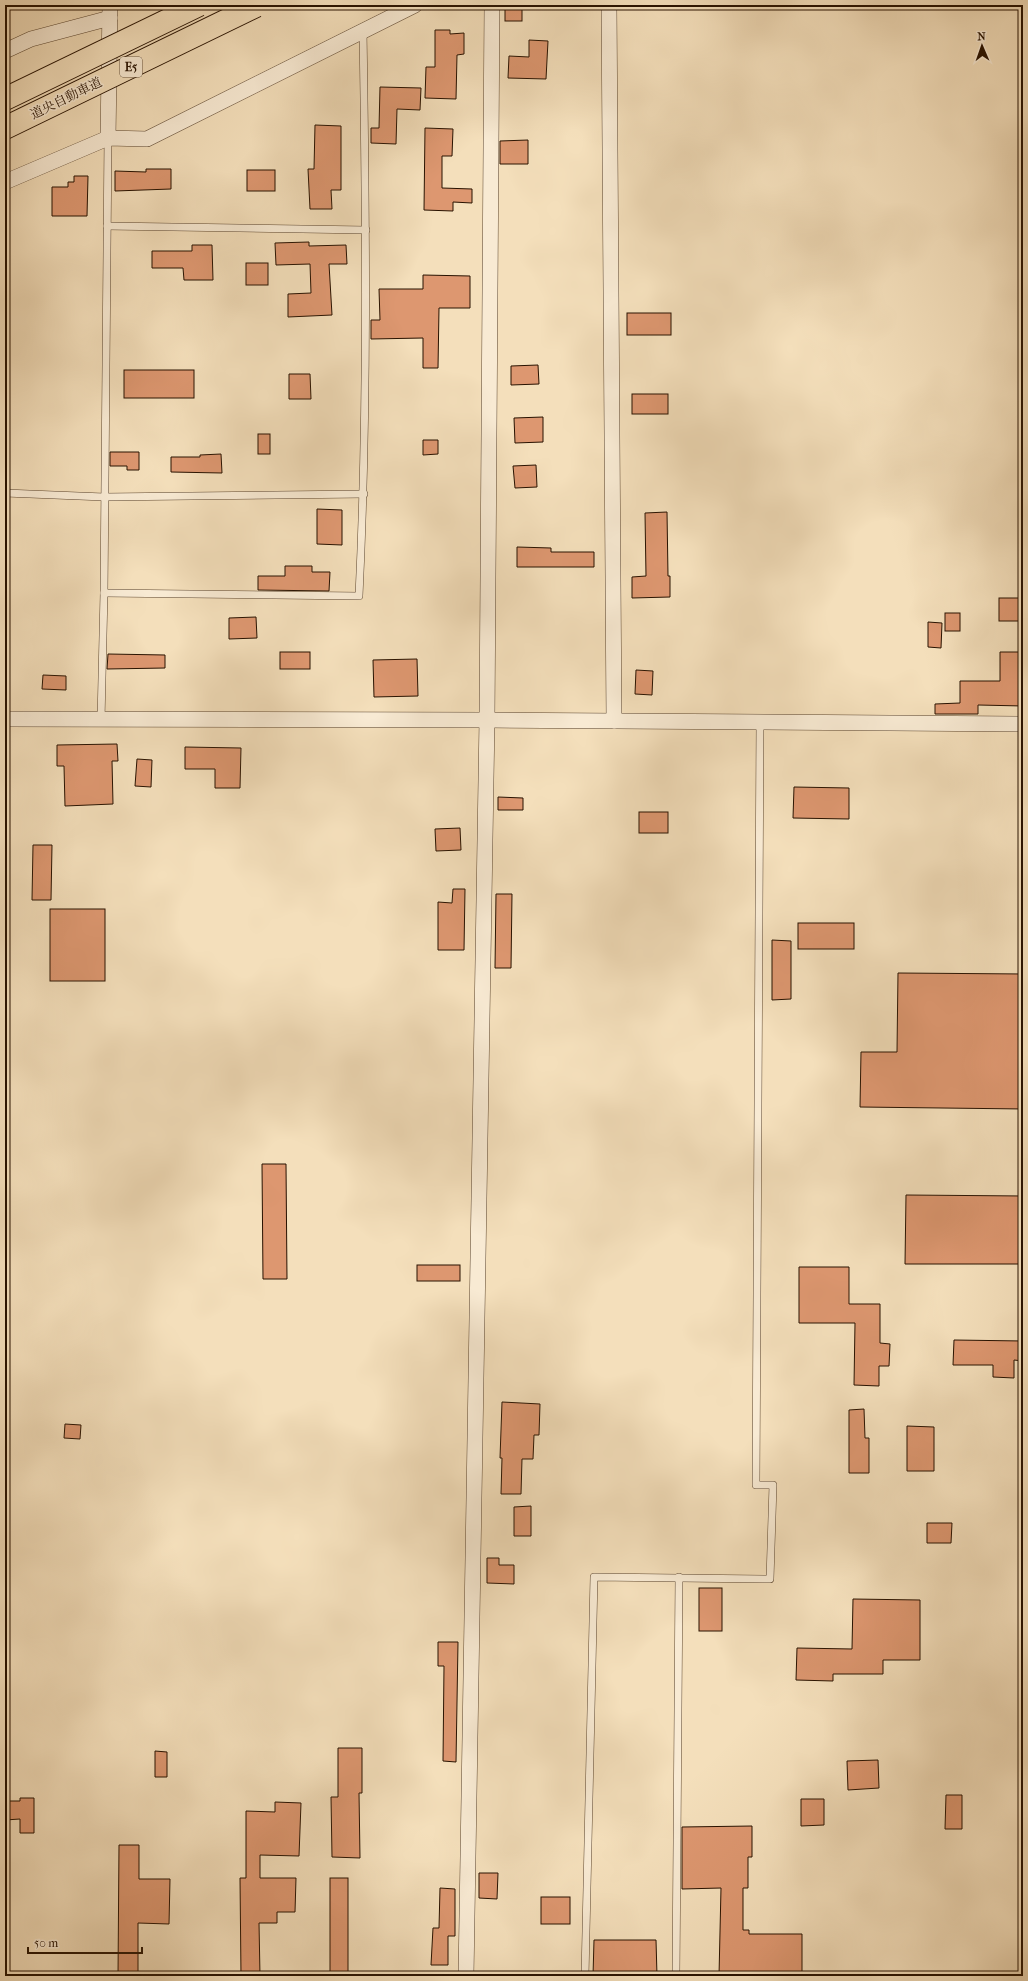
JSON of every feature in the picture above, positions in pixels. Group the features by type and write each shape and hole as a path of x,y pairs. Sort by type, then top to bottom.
{"highway":[{"name":"道央自動車道","path":"5,99 199,5"},
{"name":"道央自動車道","path":"5,128 256,6"}],"street":[{"path":"5,182 108,138 147,139 415,5"},
{"path":"466,1976 487,720 492,5"},
{"path":"609,5 614,721"},
{"path":"5,51 31,39 110,11 108,138"},
{"path":"5,719 487,720 1023,724"}],"lane":[{"path":"104,593 359,596 364,494 366,230 363,30"},
{"path":"101,720 104,593 108,138"},
{"path":"107,226 366,230"},
{"path":"5,493 104,497 364,494"},
{"path":"585,1976 594,1577 770,1579 773,1485 756,1485 760,722"},
{"path":"676,1976 679,1577"}],"building":[{"path":"505,5 522,5 522,21 505,21"},
{"path":"435,30 450,30 450,34 464,33 464,54 457,55 456,99 425,98 426,67 435,67"},
{"path":"529,40 548,41 546,79 508,78 509,56 529,57"},
{"path":"380,87 421,88 420,110 397,109 396,144 371,143 371,128 379,128"},
{"path":"315,125 341,126 341,190 331,190 332,209 310,209 308,169 314,169"},
{"path":"425,128 453,129 452,156 442,156 442,188 472,189 472,203 453,202 453,211 424,210"},
{"path":"528,140 528,164 500,164 500,141"},
{"path":"146,169 171,169 171,189 115,191 115,171 146,172"},
{"path":"247,170 275,170 275,191 247,191"},
{"path":"74,176 88,176 87,216 52,216 52,187 68,187 68,182 74,182"},
{"path":"309,242 309,246 346,245 347,264 329,264 332,315 288,317 288,294 311,293 310,264 276,265 275,243"},
{"path":"192,245 212,245 213,280 184,280 183,268 152,268 152,251 192,251"},
{"path":"246,263 268,263 268,285 246,285"},
{"path":"423,275 470,276 470,308 439,308 438,368 423,368 423,338 371,339 371,320 380,320 379,289 423,289"},
{"path":"627,313 671,313 671,335 627,335"},
{"path":"538,365 539,384 511,385 511,366"},
{"path":"124,370 194,370 194,398 124,398"},
{"path":"289,374 310,374 311,399 289,399"},
{"path":"632,394 668,394 668,414 632,414"},
{"path":"543,417 543,442 515,443 514,418"},
{"path":"258,434 270,434 270,454 258,454"},
{"path":"423,440 438,440 438,454 423,455"},
{"path":"110,452 139,452 139,470 127,470 127,466 110,466"},
{"path":"221,454 222,473 171,472 171,457 200,457 200,455"},
{"path":"536,465 537,487 515,488 513,466"},
{"path":"317,509 342,510 342,545 317,544"},
{"path":"667,512 668,576 670,576 670,597 632,598 632,577 646,576 645,513"},
{"path":"517,547 551,548 551,552 594,552 594,567 517,567"},
{"path":"285,566 312,566 312,572 330,572 329,591 258,590 258,576 285,576"},
{"path":"999,598 1023,598 1023,621 999,621"},
{"path":"945,613 960,613 960,631 945,631"},
{"path":"256,617 257,638 229,639 229,618"},
{"path":"928,622 942,623 941,648 928,647"},
{"path":"280,652 310,652 310,669 280,669"},
{"path":"1000,652 1023,652 1023,706 978,705 978,714 935,714 935,704 960,703 960,681 1000,681"},
{"path":"108,654 165,655 165,668 107,669"},
{"path":"417,659 418,696 374,697 373,660"},
{"path":"636,670 653,671 652,695 635,694"},
{"path":"43,675 66,676 66,690 42,689"},
{"path":"117,744 118,761 112,761 113,804 65,806 64,766 57,766 57,745"},
{"path":"185,747 241,748 240,788 215,788 215,769 185,769"},
{"path":"137,759 152,760 151,787 135,786"},
{"path":"794,787 849,788 849,819 793,818"},
{"path":"498,797 523,798 523,810 498,810"},
{"path":"639,812 668,812 668,833 639,833"},
{"path":"460,828 461,850 436,851 435,829"},
{"path":"33,845 52,845 51,900 32,900"},
{"path":"453,889 465,889 464,950 438,950 438,902 452,903"},
{"path":"496,894 512,894 511,968 495,968"},
{"path":"50,909 105,909 105,981 50,981"},
{"path":"798,923 854,923 854,949 798,949"},
{"path":"772,940 791,941 791,999 772,1000"},
{"path":"898,973 1023,974 1023,1109 860,1107 861,1052 897,1052"},
{"path":"262,1164 286,1164 287,1279 263,1279"},
{"path":"906,1195 1023,1196 1023,1264 905,1264"},
{"path":"417,1265 460,1265 460,1281 417,1281"},
{"path":"799,1267 849,1267 849,1304 880,1304 880,1343 890,1344 889,1366 879,1366 879,1386 854,1385 855,1323 799,1323"},
{"path":"954,1340 1023,1341 1023,1361 1014,1360 1014,1378 993,1377 993,1365 953,1365"},
{"path":"502,1402 540,1404 539,1435 534,1435 533,1459 522,1459 521,1494 501,1494 502,1458 500,1458"},
{"path":"864,1409 865,1438 869,1438 869,1473 849,1473 849,1410"},
{"path":"65,1424 81,1425 80,1439 64,1438"},
{"path":"907,1426 934,1427 934,1471 907,1471"},
{"path":"531,1506 531,1536 514,1536 514,1507"},
{"path":"927,1523 952,1523 951,1543 927,1543"},
{"path":"487,1558 499,1558 499,1565 514,1565 514,1584 487,1583"},
{"path":"699,1588 722,1588 722,1631 699,1631"},
{"path":"853,1599 920,1600 920,1660 883,1660 883,1674 833,1674 833,1681 796,1680 797,1648 852,1649"},
{"path":"438,1642 458,1642 456,1762 443,1761 444,1666 438,1666"},
{"path":"338,1748 362,1748 362,1793 359,1793 360,1858 332,1857 331,1797 338,1797"},
{"path":"155,1751 167,1752 167,1777 155,1777"},
{"path":"878,1760 879,1788 848,1790 847,1761"},
{"path":"946,1795 962,1795 962,1829 945,1829"},
{"path":"20,1798 34,1798 34,1833 20,1833 20,1819 5,1820 5,1801 20,1801"},
{"path":"801,1799 824,1799 824,1825 801,1826"},
{"path":"275,1802 301,1803 299,1856 260,1855 260,1878 296,1878 295,1912 277,1912 277,1923 259,1923 260,1976 241,1976 240,1878 246,1878 246,1811 275,1812"},
{"path":"752,1826 752,1857 748,1857 748,1888 743,1888 743,1930 749,1930 749,1934 802,1934 802,1976 719,1976 721,1888 682,1889 682,1827"},
{"path":"119,1845 139,1845 139,1879 170,1879 169,1924 138,1923 138,1976 118,1976"},
{"path":"479,1873 498,1873 497,1899 479,1898"},
{"path":"330,1878 348,1878 348,1974 330,1974"},
{"path":"440,1888 455,1889 455,1936 448,1936 448,1965 431,1965 433,1928 439,1928"},
{"path":"541,1897 570,1897 570,1924 541,1924"},
{"path":"594,1940 656,1940 657,1976 593,1976"}]}
